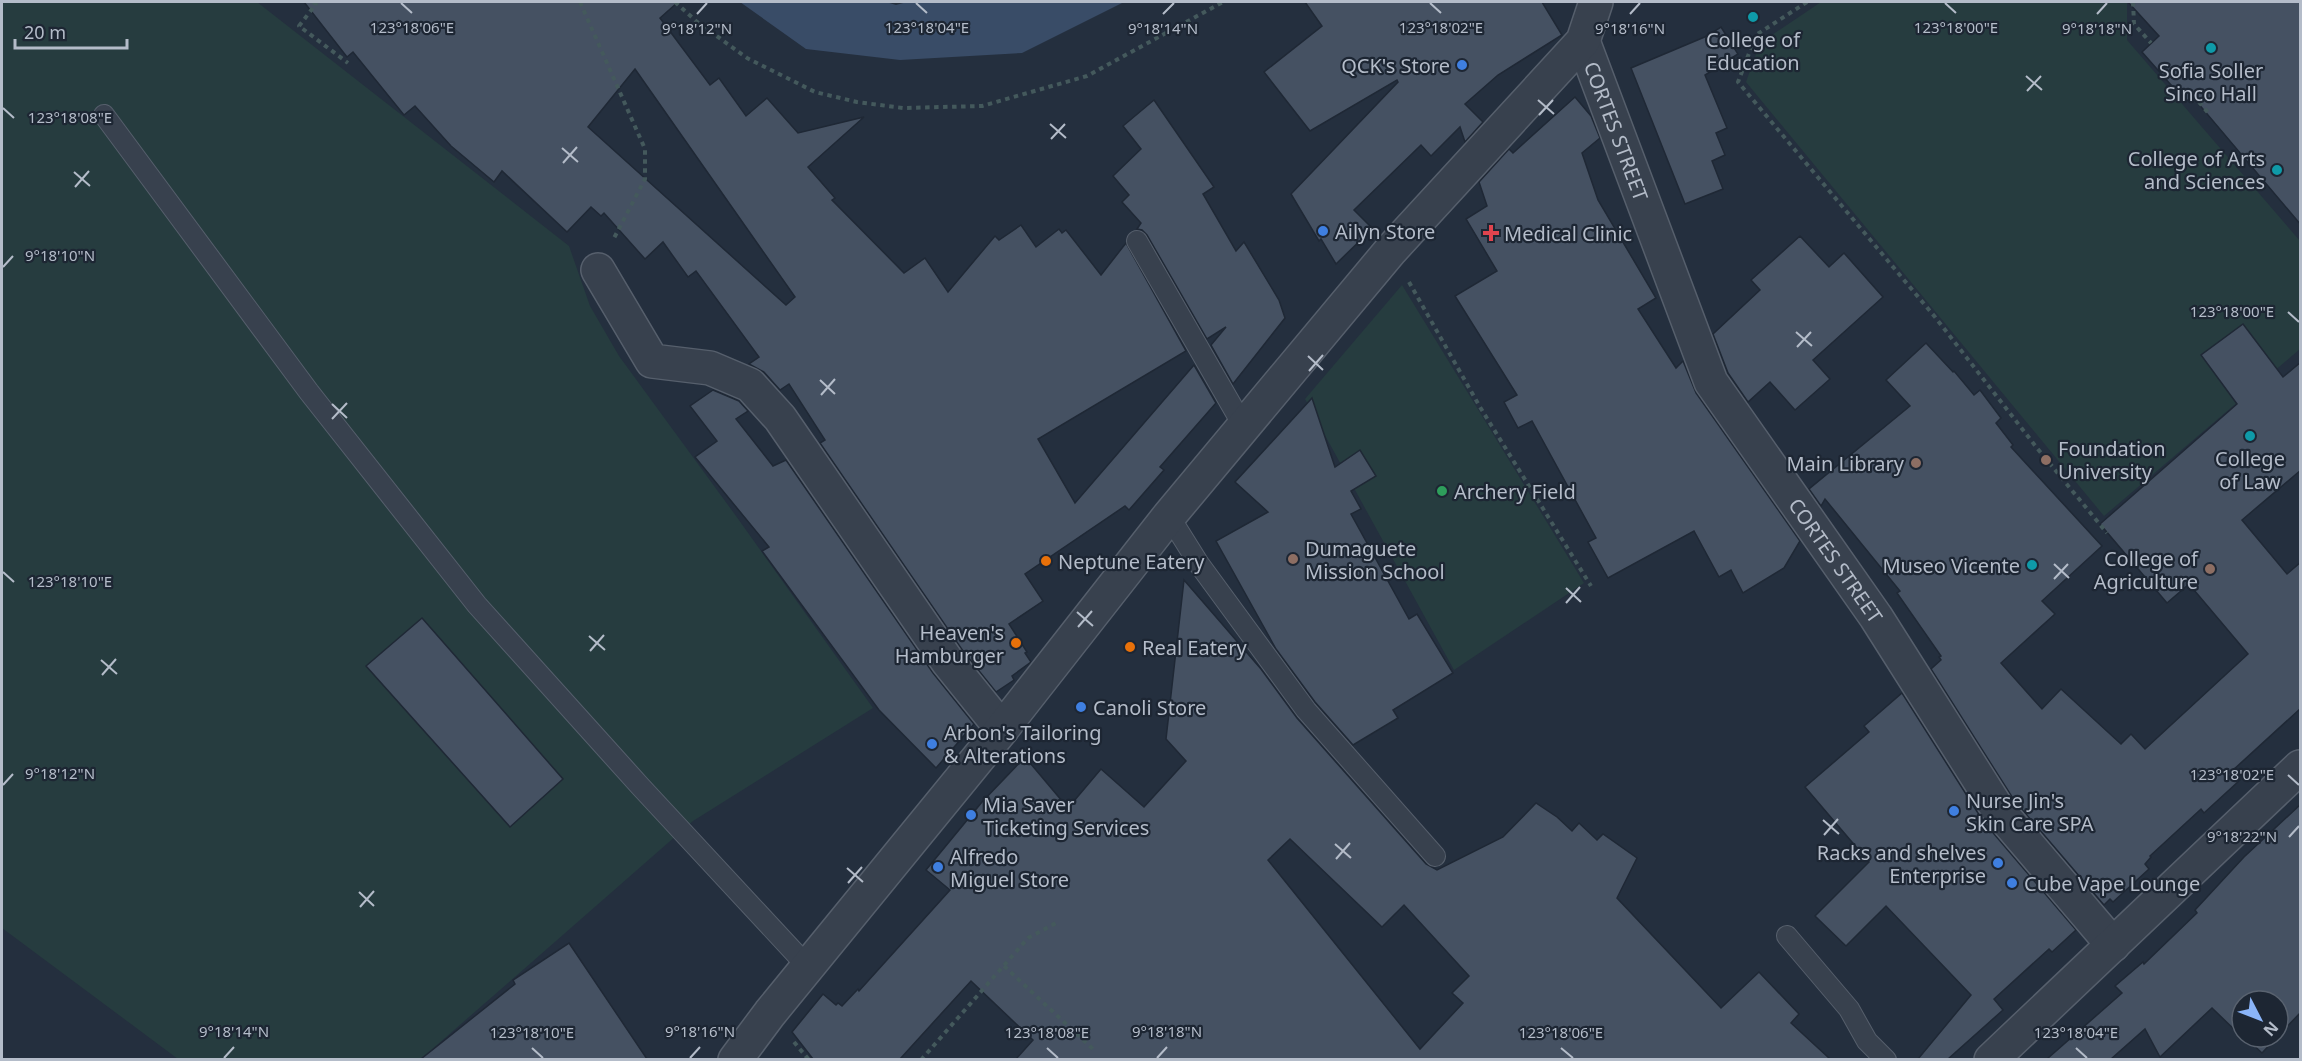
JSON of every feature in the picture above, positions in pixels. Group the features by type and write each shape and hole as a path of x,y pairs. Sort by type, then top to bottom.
{"street":[{"path":"735,1059 1002,729 1169,516 1391,250 1583,41 1596,2"},
{"name":"CORTES STREET","path":"1583,41 1711,381 1876,617 2000,811 2113,945"},
{"path":"598,270 652,361 710,368 750,385 780,418 948,662 1002,729"},
{"path":"1991,1059 2301,767"}],"lane":[{"path":"104,115 309,392 477,605 640,786 808,966"},
{"path":"1137,241 1244,427"},
{"path":"1169,516 1199,564 1306,710 1436,856"},
{"path":"1787,936 1849,1009 1867,1041 1886,1059"}],"path":[{"path":"313,2 316,4 299,26 348,63"},
{"path":"580,2 645,149 645,179 598,270"},
{"path":"675,2 696,21 747,58 815,92 857,102 903,108 982,105 1087,76 1223,2"},
{"path":"1807,2 1756,35 1738,82 1935,317 2037,448 2107,533"},
{"path":"2134,2 2134,24 2151,43"},
{"path":"2193,95 2210,115"},
{"path":"1391,250 1480,407 1591,586"},
{"path":"921,1059 1028,938 1056,923"},
{"path":"1004,966 1094,1050"}],"green space":[{"path":"2,2 257,2 569,246 590,306 619,356 873,708 693,821 421,1059 178,1059 2,928"},
{"path":"1821,2 2127,2 2127,40 2300,241 2300,349 2104,516 1746,82 1760,43"},
{"name":"Archery Field","path":"1402,285 1584,583 1454,670 1305,399"}],"water":[{"path":"740,2 886,2 896,5 907,2 1124,2 1022,53 900,60 806,49"}],"building":[{"path":"304,2 678,2 660,18 710,85 719,78 746,116 767,98 798,133 864,117 808,167 835,198 832,200 904,273 925,258 948,292 995,236 999,240 1021,225 1036,247 1059,229 1062,233 1066,230 1101,275 1126,243 1186,351 1038,439 1075,503 1194,365 1216,403 1160,467 1164,470 1129,510 1125,506 1025,574 1043,601 1009,624 1031,662 1012,676 1014,680 996,692 963,651 820,443 825,440 789,384 780,390 764,372 749,364 759,357 696,271 688,277 663,242 645,259 604,213 601,216 591,207 567,232 502,171 494,182 451,146 415,106 404,115 353,52 347,57","holes":["635,69 795,297 786,305 588,127"]},
{"path":"1305,2 1542,2 1562,35 1498,75 1465,104 1483,122 1465,142 1460,127 1431,156 1421,145 1354,210 1370,226 1368,228 1371,230 1336,264 1321,239 1319,241 1291,194 1398,82 1397,80 1310,131 1264,72 1322,26"},
{"path":"2128,2 2301,2 2301,225 2192,96 2186,102 2142,52 2159,36"},
{"path":"1721,27 1738,54 1705,75 1727,128 1716,133 1725,155 1712,161 1723,189 1685,204 1631,68 1707,36"},
{"path":"1575,97 1591,116 1600,138 1582,153 1598,200 1656,298 1638,309 1676,368 1683,361 1696,393 1800,541 1784,568 1743,593 1731,570 1719,577 1694,531 1608,578 1588,542 1596,538 1532,421 1518,428 1504,402 1517,395 1455,296 1497,271 1466,219 1487,206 1479,182 1509,149 1513,153"},
{"path":"1154,100 1214,187 1203,194 1236,251 1244,242 1279,300 1285,318 1233,384 1211,345 1226,327 1207,339 1147,235 1137,229 1141,223 1122,202 1129,195 1113,176 1141,149 1123,126"},
{"path":"1800,236 1829,267 1844,253 1883,297 1813,360 1830,379 1795,410 1770,382 1748,402 1728,373 1713,334 1760,290 1751,280"},
{"path":"2243,324 2283,377 2301,362 2301,470 2242,520 2287,574 2301,562 2301,708 2232,771 2240,780 2204,813 2201,809 2150,856 2145,864 2149,869 2113,902 2110,899 2104,905 2014,800 1931,669 1941,660 1939,657 1941,656 1897,593 1900,591 1825,499 1821,506 1809,489 1910,406 1886,380 1926,343 1974,395 1980,390 2001,418 1996,423 2013,445 2011,447 2102,546 2042,601 2055,614 2001,663 2042,709 2061,689 2121,744 2131,734 2145,749 2248,654 2189,584 2167,603 2100,524 2237,404 2201,355"},
{"path":"713,390 739,401 748,411 736,419 773,466 786,460 933,673 974,724 936,768 879,710 762,551 769,547 695,457 717,441 690,406"},
{"path":"1312,398 1335,467 1360,450 1376,476 1351,491 1361,509 1351,514 1409,619 1417,614 1453,673 1393,710 1398,718 1353,745 1315,702 1276,649 1216,541 1268,512 1235,482"},
{"path":"1184,580 1261,669 1297,718 1426,864 1437,870 1503,837 1536,803 1557,817 1572,831 1579,823 1597,840 1603,834 1637,858 1617,898 1721,1008 1759,972 1799,1014 1791,1023 1830,1059 1016,1059 1033,1040 971,981 900,1059 813,1059 792,1032 823,994 836,1005 838,1003 842,1006 858,989 859,991 950,890 926,870 982,802 1025,757 1068,808 1101,769 1144,807 1186,761 1166,739","holes":["1290,839 1382,927 1404,905 1469,976 1452,993 1463,1003 1420,1049 1268,860"]},
{"path":"422,618 563,779 510,827 366,666"},
{"path":"1902,693 1983,821 2076,930 2052,952 2049,949 1994,999 2003,1010 1948,1059 1918,1059 1971,995 1886,906 1846,946 1815,916 1869,862 1805,787 1869,732 1864,726"},
{"path":"2301,804 2301,1012 2290,1023 2290,989 2230,989 2230,1025 2212,1008 2160,1057 2145,1029 2111,1059 2047,1059 2122,993 2115,986 2143,962 2144,964 2197,913 2195,910 2244,857"},
{"path":"569,943 647,1059 421,1059 515,984 513,980"}],"place":[{"name":"College of Education","path":"1753,17"},
{"name":"Sofia Soller Sinco Hall","path":"2211,48"},
{"name":"QCK's Store","path":"1462,65"},
{"name":"College of Arts and Sciences","path":"2277,170"},
{"name":"Ailyn Store","path":"1323,231"},
{"name":"Medical Clinic","path":"1491,233"},
{"name":"College of Law","path":"2250,436"},
{"name":"Foundation University","path":"2046,460"},
{"name":"Main Library","path":"1916,463"},
{"name":"Archery Field","path":"1442,491"},
{"name":"Dumaguete Mission School","path":"1293,559"},
{"name":"Neptune Eatery","path":"1046,561"},
{"name":"Museo Vicente","path":"2032,565"},
{"name":"College of Agriculture","path":"2210,569"},
{"name":"Heaven's Hamburger","path":"1016,643"},
{"name":"Real Eatery","path":"1130,647"},
{"name":"Canoli Store","path":"1081,707"},
{"name":"Arbon's Tailoring & Alterations","path":"932,744"},
{"name":"Nurse Jin's Skin Care SPA","path":"1954,811"},
{"name":"Mia Saver Ticketing Services","path":"971,815"},
{"name":"Racks and shelves Enterprise","path":"1998,863"},
{"name":"Alfredo Miguel Store","path":"938,867"},
{"name":"Cube Vape Lounge","path":"2012,883"}]}
